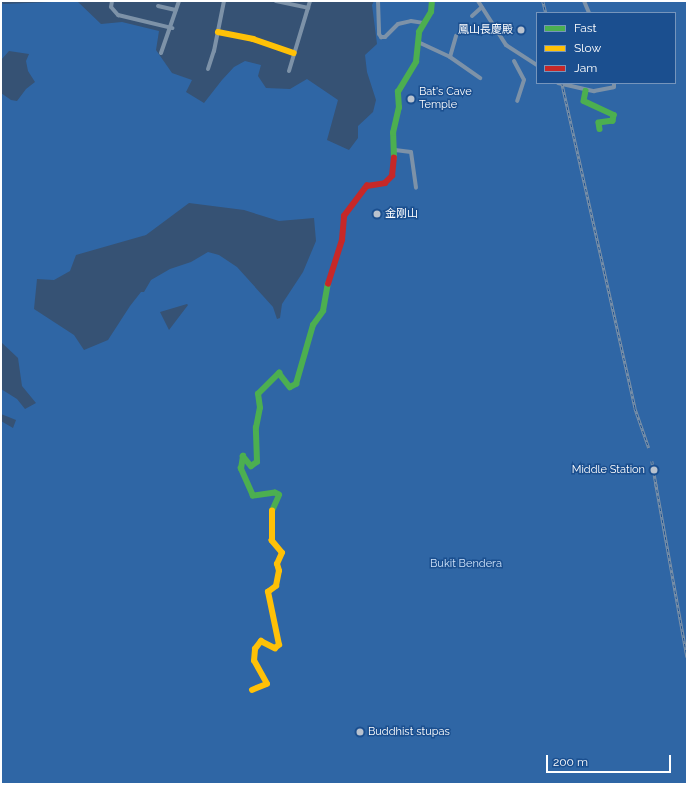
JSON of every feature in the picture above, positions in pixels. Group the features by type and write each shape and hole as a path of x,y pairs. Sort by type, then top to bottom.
{"street":[{"path":"112,1 111,7 118,15 172,28"},
{"path":"161,54 172,28 179,1"},
{"path":"208,69 218,32 224,1"},
{"path":"279,1 308,8"},
{"path":"289,71 310,1"},
{"path":"378,1 378,34 381,37 385,37 398,24 423,23"},
{"path":"252,690 267,684 260,668 254,661 255,649 262,641 275,648 279,644 268,592 276,586 279,570 277,564 282,553 272,541 271,525 272,512 279,495 275,493 252,496 242,474 241,462 243,456 251,466 256,465 257,462 256,428 260,408 258,391 279,373 290,387 296,384 313,325 324,308 328,283 342,240 344,216 367,186 389,180 396,150 393,134 399,108 398,92 416,62 418,42 423,23 432,12 432,1"},
{"path":"478,1 506,45 536,64"},
{"path":"584,1 589,12"},
{"path":"158,6 176,10"},
{"path":"472,16 482,7"},
{"path":"218,32 253,39 294,53"},
{"path":"450,57 456,36"},
{"path":"418,42 450,57 480,78"},
{"path":"514,61 524,80 517,101"},
{"path":"563,84 586,91 610,89 614,87 614,84"},
{"path":"586,91 584,101 614,115 613,121 599,122 600,129"},
{"path":"396,150 411,152 416,188"}],"green space":[{"name":"Bukit Bendera","path":"1,1 3,4 77,1 101,24 122,22 159,31 156,50 172,73 192,80 186,92 204,103 234,67 245,61 261,65 258,76 266,88 290,89 307,79 338,100 327,140 349,150 358,138 358,126 373,112 376,100 367,72 365,55 377,44 372,5 374,1 687,1 687,784 1,784 1,421 13,428 16,420 1,414 1,389 17,399 25,409 36,403 22,386 18,358 1,342 1,93 11,100 17,101 26,89 35,82 28,71 26,61 29,54 9,51 1,60","holes":["189,203 244,210 279,221 314,218 316,241 303,272 282,304 280,318 277,319 273,307 237,267 219,255 208,252 191,262 170,269 151,280 144,292 141,292 130,306 108,340 84,350 74,335 34,309 37,279 54,280 70,271 76,255 146,235","187,304 188,305 169,330 160,312"]}],"railway":[{"path":"543,1 546,12"},
{"path":"562,84 635,408 649,448"},
{"path":"652,461 657,489"},
{"path":"656,484 687,657"}],"traffic: fast":[{"path":"394,158 393,133 399,108 398,92 416,62 419,32 431,12 432,1"},
{"path":"586,91 584,101 614,115 613,121 599,123 600,129"},
{"path":"272,511 279,495 275,493 253,496 241,469 243,456 251,466 257,462 256,428 260,408 258,394 279,373 290,387 296,384 313,325 323,311 328,284"}],"traffic: slow":[{"path":"218,32 253,39 294,53"},
{"path":"252,690 267,684 254,661 255,649 261,641 275,648 279,645 268,592 276,586 279,571 277,564 282,553 272,541 272,511"}],"traffic: jam":[{"path":"328,284 342,240 344,216 367,186 385,183 392,176 394,158"}],"place":[{"name":"鳳山長慶殿","path":"521,30"},
{"name":"Bat's Cave Temple","path":"411,99"},
{"name":"金刚山","path":"377,214"},
{"name":"Middle Station","path":"654,470"},
{"name":"Buddhist stupas","path":"360,732"}]}
